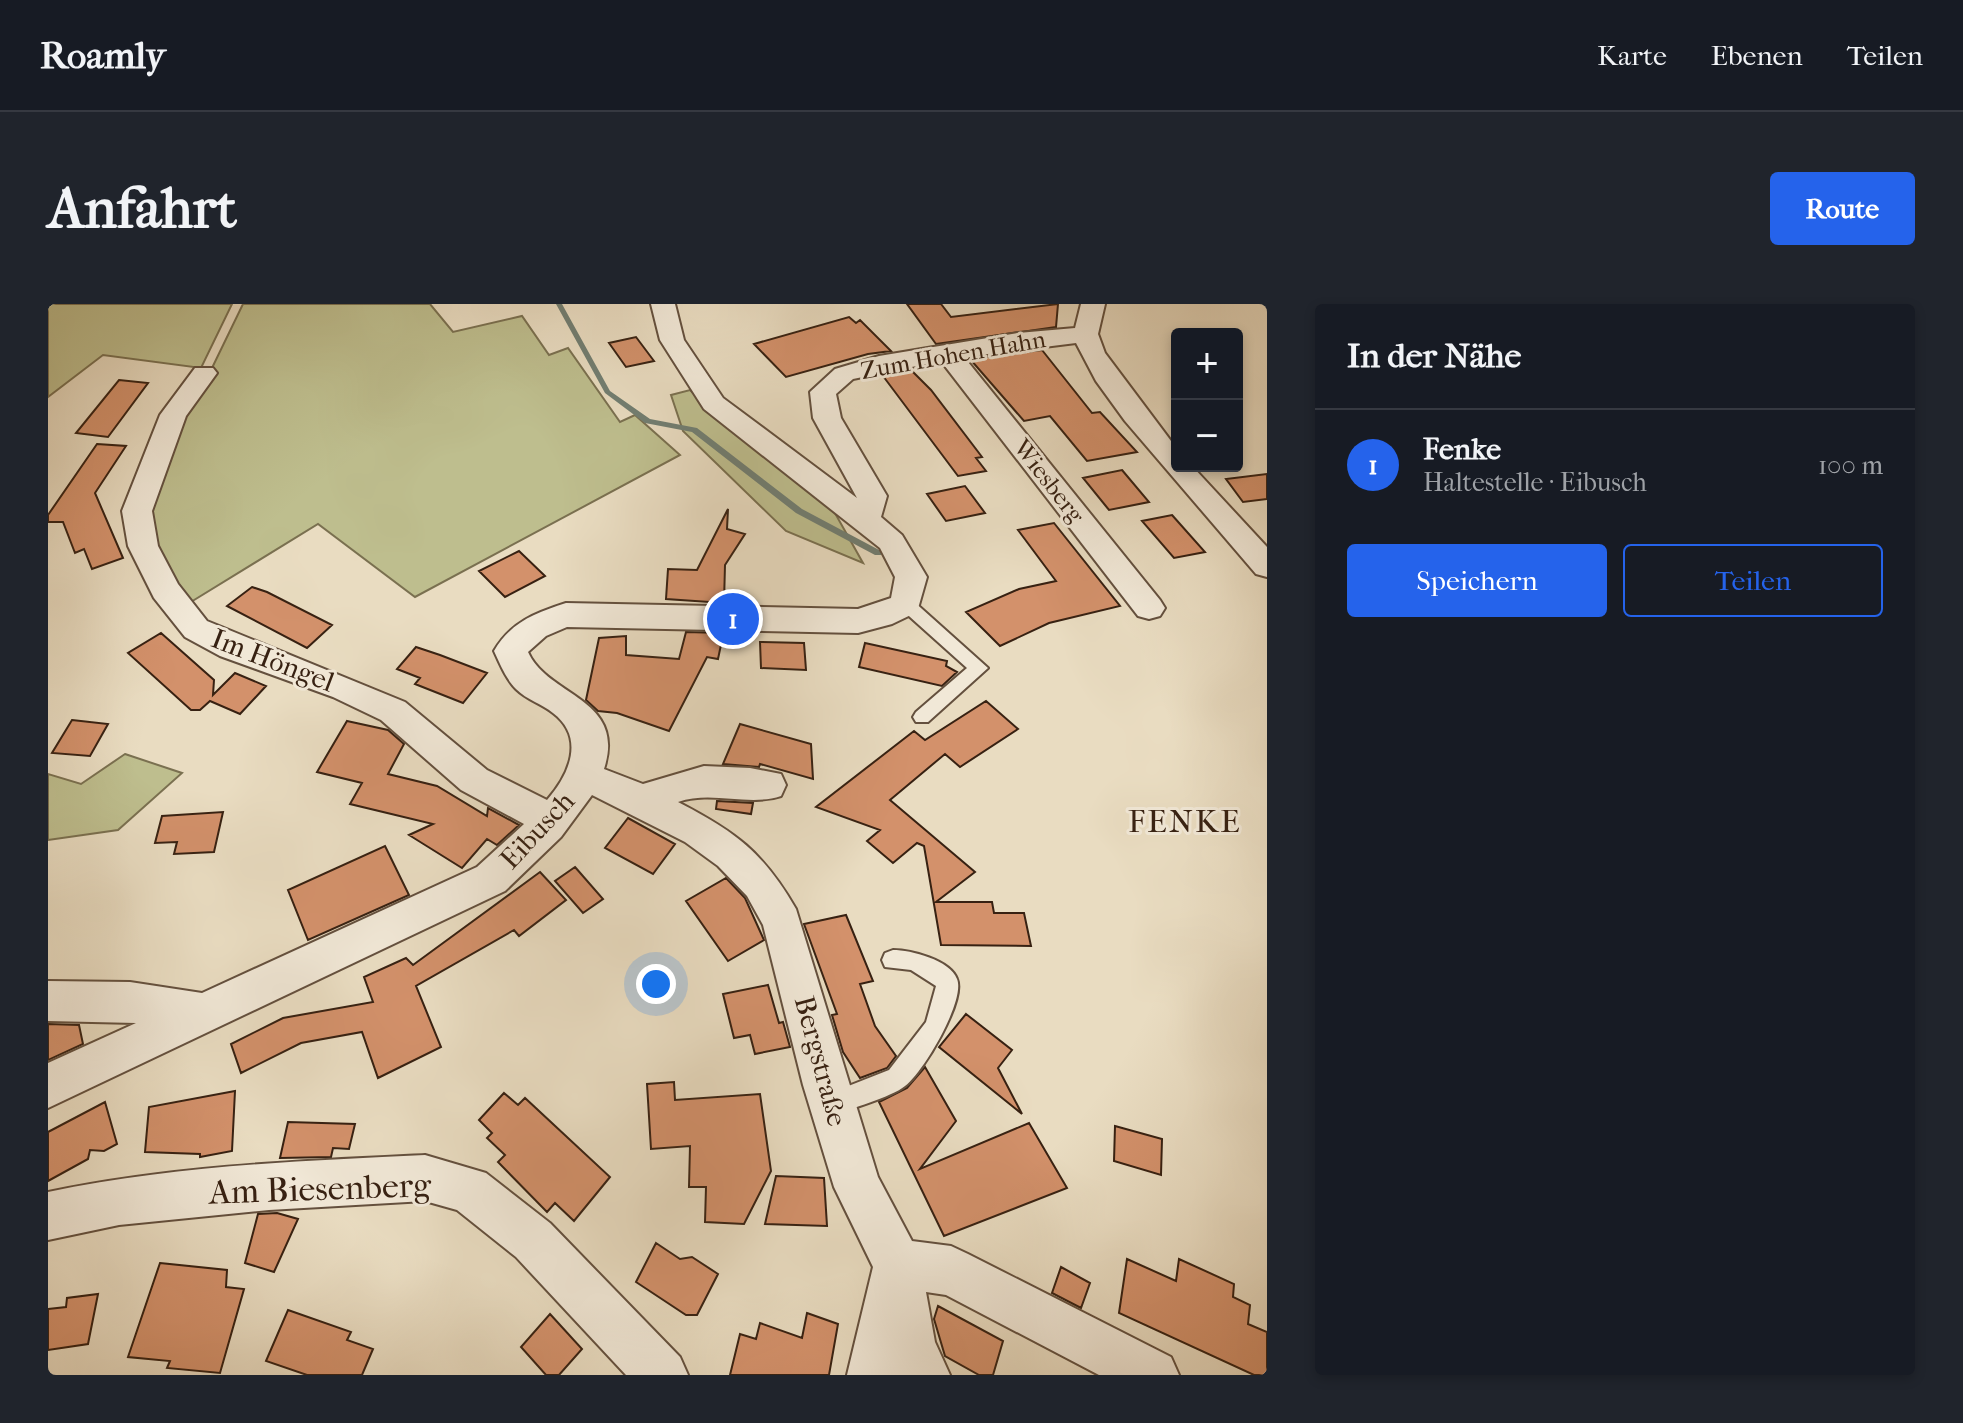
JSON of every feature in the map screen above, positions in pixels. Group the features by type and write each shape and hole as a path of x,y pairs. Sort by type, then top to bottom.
{"street":[{"path":"663,304 672,340 713,403 866,520 904,559 911,583 906,604"},
{"name":"Zum Hohen Hahn","path":"1093,304 1086,335 1097,365 1215,514 1267,566"},
{"name":"Zum Hohen Hahn","path":"866,520 872,496 827,418 823,392 844,374 879,364 1018,340 1086,335"},
{"name":"Wiesberg","path":"948,353 1149,608"},
{"name":"Im Höngel","path":"204,373 173,415 137,511 143,546 165,590 196,629 232,647 345,688 393,711 474,780 552,821"},
{"name":"Eibusch","path":"48,1086 491,879 570,800 590,756 590,733 575,712 521,677 511,651 522,635 541,623 566,615 858,621 881,616 906,604"},
{"name":"Bergstraße","path":"583,777 644,801 721,846 761,884 782,922 831,1104 858,1187 897,1263 910,1348 924,1375"},
{"path":"644,801 683,784 717,778 768,785"},
{"path":"48,1001 130,1002 201,1013"},
{"name":"Am Biesenberg","path":"48,1216 149,1198 269,1186 425,1178 469,1190 533,1240 662,1375"},
{"path":"873,1375 897,1263 951,1271 1153,1375"}],"lane":[{"path":"906,604 979,668 922,717"},
{"path":"831,1104 897,1078 936,1027 948,982 914,960 893,960"}],"green space":[{"path":"48,304 232,304 201,368 103,355 48,397"},
{"path":"243,304 430,304 453,332 522,316 549,355 568,348 620,422 635,415 680,455 415,597 318,524 186,605 168,578 148,515 188,403 212,368"},
{"path":"690,390 706,406 822,490 863,563 786,531 683,431 671,395"},
{"path":"125,754 182,773 118,830 48,840 48,774 81,784"}],"building":[{"path":"907,304 941,304 951,317 1058,304 1056,327 936,344"},
{"path":"849,317 856,323 860,320 891,351 868,354 786,377 754,344"},
{"path":"636,337 654,361 626,367 609,343"},
{"path":"1042,350 1092,413 1100,412 1137,452 1087,461 1050,416 1024,421 970,359"},
{"path":"911,370 931,390 982,457 976,458 986,471 958,476 883,376"},
{"path":"119,380 148,383 108,437 76,433"},
{"path":"97,444 126,446 95,493 123,558 92,569 84,549 75,553 63,522 48,522 48,515"},
{"path":"1122,470 1149,502 1109,510 1083,478"},
{"path":"1267,474 1267,499 1243,502 1226,479"},
{"path":"965,486 985,513 946,521 927,494"},
{"path":"728,509 727,529 745,534 725,565 724,603 666,599 668,569 697,570"},
{"path":"1172,515 1205,552 1174,558 1142,521"},
{"path":"1054,523 1120,606 1049,623 1000,646 966,612 1019,589 1056,581 1018,530"},
{"path":"519,551 545,576 505,597 479,571"},
{"path":"252,587 332,625 307,648 227,606"},
{"path":"686,632 722,633 722,640 718,659 707,657 669,731 617,713 598,711 586,700 599,638 626,636 626,655 679,659"},
{"path":"161,633 214,680 213,695 235,673 266,686 240,714 210,701 200,710 191,710 128,653"},
{"path":"760,642 804,643 806,670 761,668"},
{"path":"865,643 947,661 946,666 957,672 942,686 859,667"},
{"path":"416,647 487,673 463,703 415,684 420,678 397,669"},
{"path":"986,701 1018,729 960,767 945,754 890,800 975,872 936,902 992,902 994,913 1024,913 1031,946 941,945 924,846 917,843 893,863 867,841 880,830 816,807 914,731 925,740"},
{"path":"72,720 108,724 90,756 52,753"},
{"path":"347,721 388,730 404,744 388,774 437,786 487,816 488,808 519,825 497,845 487,839 462,868 409,835 433,824 350,804 362,783 317,772"},
{"path":"740,724 811,744 813,779 760,764 759,767 723,764"},
{"path":"717,801 753,803 751,814 716,809"},
{"path":"223,812 214,852 174,854 177,842 155,843 162,816"},
{"path":"628,818 675,844 653,874 605,848"},
{"path":"385,846 409,895 308,940 288,890"},
{"path":"575,867 603,899 583,913 555,881"},
{"path":"540,872 566,900 519,936 514,930 416,986 441,1047 378,1078 362,1032 301,1043 241,1073 231,1044 283,1018 373,1002 364,977 406,958 413,965"},
{"path":"726,878 745,898 764,940 728,961 686,901"},
{"path":"846,915 873,981 860,984 875,1026 896,1056 887,1068 860,1078 843,1052 832,1015 837,1014 804,924"},
{"path":"768,985 790,1047 755,1054 750,1035 734,1038 723,994"},
{"path":"966,1014 1012,1050 998,1068 1022,1114 939,1047"},
{"path":"48,1024 79,1025 83,1044 48,1060"},
{"path":"925,1067 956,1121 920,1169 1029,1123 1067,1188 944,1236 879,1102 907,1088"},
{"path":"674,1082 675,1100 760,1094 771,1171 744,1224 705,1222 706,1187 689,1187 690,1146 651,1149 647,1084"},
{"path":"235,1091 232,1151 200,1157 200,1154 145,1152 149,1107"},
{"path":"504,1093 518,1105 525,1098 610,1177 574,1221 555,1203 547,1212 498,1162 505,1155 487,1138 492,1133 479,1120"},
{"path":"105,1102 117,1144 104,1151 90,1150 88,1159 48,1181 48,1132"},
{"path":"288,1122 355,1124 349,1149 333,1148 331,1157 280,1158"},
{"path":"1115,1126 1162,1139 1161,1175 1114,1161"},
{"path":"776,1176 824,1178 827,1226 765,1224"},
{"path":"277,1213 298,1219 274,1272 245,1263 258,1214"},
{"path":"656,1243 680,1259 692,1257 718,1274 697,1315 686,1315 636,1282"},
{"path":"1127,1259 1176,1281 1179,1259 1234,1284 1233,1297 1250,1305 1248,1324 1267,1332 1267,1375 1254,1375 1119,1313"},
{"path":"160,1263 227,1270 226,1287 244,1289 220,1373 167,1368 170,1361 128,1357"},
{"path":"1061,1267 1090,1283 1081,1308 1052,1293"},
{"path":"98,1294 88,1344 48,1350 48,1309 66,1307 67,1298"},
{"path":"938,1306 1003,1341 993,1375 979,1375 945,1356 934,1319"},
{"path":"288,1310 351,1332 347,1340 373,1349 362,1375 307,1375 266,1361"},
{"path":"807,1313 838,1324 829,1375 730,1375 740,1334 756,1339 760,1323 802,1338"},
{"path":"550,1314 582,1349 559,1375 546,1375 521,1347"}],"waterway":[{"path":"559,304 607,392 648,421 694,430 799,511 878,553"}],"place":[{"name":"Fenke","path":"733,619"}],"district":[{"name":"FENKE","path":"1185,821"}]}
